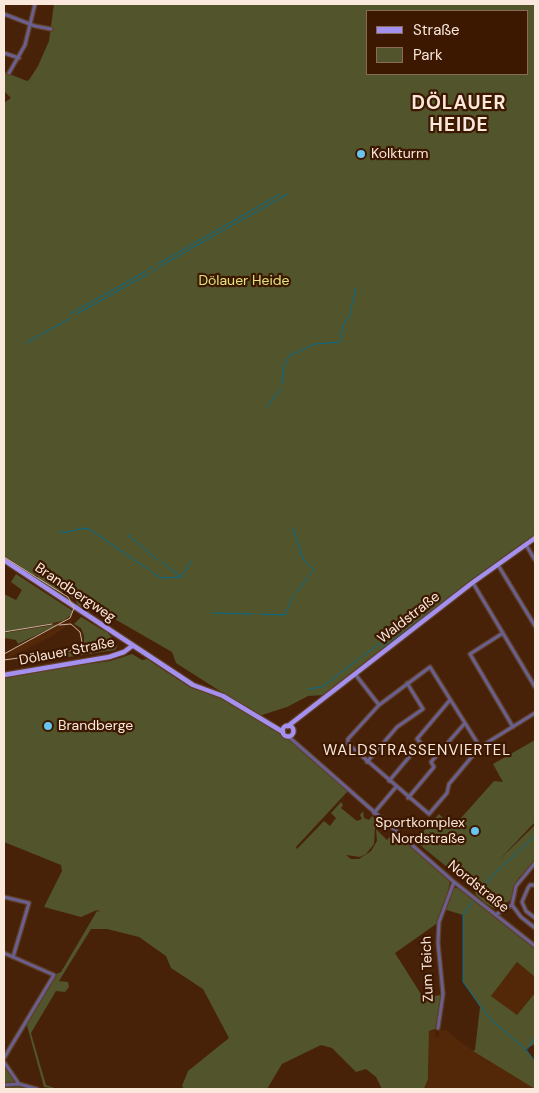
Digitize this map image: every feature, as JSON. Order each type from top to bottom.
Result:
[{"type":"main road","name":"Waldstraße","points":[[287,728],[298,717],[472,582],[535,538]]},
{"type":"main road","name":"Brandbergweg","points":[[4,560],[132,646]]},
{"type":"main road","name":"Dölauer Straße","points":[[4,675],[109,657],[124,652],[132,646]]},
{"type":"main road","name":"Nordstraße","points":[[132,646],[193,685],[222,695],[276,728],[287,728],[290,736]]},
{"type":"main road","points":[[287,728],[290,736]]},
{"type":"street","points":[[9,73],[19,58],[32,24],[35,4]]},
{"type":"street","points":[[4,14],[51,29]]},
{"type":"street","points":[[4,53],[19,58]]},
{"type":"street","points":[[526,545],[535,560]]},
{"type":"street","points":[[498,565],[535,626]]},
{"type":"street","points":[[472,582],[535,687]]},
{"type":"street","points":[[503,633],[470,654],[513,727]]},
{"type":"street","points":[[480,747],[432,668],[427,668],[379,705],[348,739],[350,747],[366,762],[429,814],[448,793],[449,784],[480,747],[535,713]]},
{"type":"street","points":[[355,674],[379,705]]},
{"type":"street","points":[[366,762],[397,727],[423,709],[408,683]]},
{"type":"street","points":[[389,781],[421,743],[417,739],[450,700]]},
{"type":"street","points":[[408,798],[434,768],[432,762],[465,723]]},
{"type":"street","name":"Nordstraße","points":[[290,736],[295,744],[454,882],[535,946]]},
{"type":"street","points":[[374,813],[396,787]]},
{"type":"street","points":[[495,915],[512,905],[518,884],[535,862]]},
{"type":"street","name":"Zum Teich","points":[[438,1028],[443,994],[438,943],[439,922],[454,882]]},
{"type":"street","points":[[535,885],[530,885],[522,902],[526,911],[535,918]]},
{"type":"street","points":[[4,897],[29,903],[13,957]]},
{"type":"street","points":[[512,905],[521,917],[535,926]]},
{"type":"street","points":[[4,953],[54,976],[4,1058]]},
{"type":"street","points":[[4,1062],[19,1084]]},
{"type":"street","points":[[4,1085],[19,1084],[36,1089]]},
{"type":"shaded area","points":[[73,611],[71,619],[64,622],[68,623],[78,614],[70,623],[79,629],[83,636],[81,646],[76,652],[4,661],[4,658],[12,653],[4,654],[58,624],[4,632],[63,621],[69,618]],"holes":[[[68,625],[74,627],[81,636],[81,644],[76,649],[6,659],[52,636]]]},
{"type":"shaded area","points":[[517,962],[535,977],[535,993],[517,1015],[491,996]]},
{"type":"shaded area","points":[[439,1030],[448,1031],[460,1042],[535,1089],[425,1089],[429,1073],[429,1031],[435,1031],[435,1037],[439,1037]]},
{"type":"green space","name":"Dölauer Heide","points":[[54,4],[535,4],[535,537],[472,582],[324,695],[308,696],[287,707],[259,716],[176,663],[172,652],[92,606],[86,608],[93,616],[79,607],[76,601],[63,591],[61,594],[71,602],[37,579],[38,576],[30,574],[4,559],[4,103],[11,98],[4,91],[4,72],[27,81],[29,80],[38,66],[49,41]]},
{"type":"green space","points":[[16,574],[73,611],[71,615],[63,621],[4,632],[4,594],[16,600],[22,590],[11,582]]},
{"type":"green space","points":[[79,611],[124,643],[107,632],[117,647],[115,650],[62,658],[61,654],[76,652],[84,643],[81,628],[74,624],[81,617],[106,632]]},
{"type":"green space","points":[[59,624],[18,644],[16,640],[4,638],[4,633]]},
{"type":"green space","points":[[132,654],[142,660],[147,659],[191,688],[220,696],[280,731],[348,791],[296,847],[297,849],[324,821],[330,826],[336,818],[331,813],[341,802],[343,805],[341,808],[357,821],[362,819],[360,815],[363,811],[364,818],[369,820],[372,816],[379,822],[375,828],[374,844],[366,854],[360,857],[346,855],[351,859],[359,859],[371,851],[377,841],[376,829],[387,840],[395,831],[450,882],[445,905],[453,888],[459,888],[535,949],[535,977],[517,962],[491,996],[517,1015],[535,993],[535,1044],[526,1049],[535,1061],[535,1089],[473,1051],[475,1050],[480,1007],[463,982],[463,915],[443,909],[439,922],[395,953],[424,999],[443,994],[438,1028],[429,1031],[428,1079],[424,1089],[382,1089],[376,1077],[366,1069],[356,1072],[332,1048],[321,1045],[282,1064],[267,1089],[184,1089],[182,1086],[188,1071],[229,1038],[203,989],[171,968],[166,956],[139,937],[107,929],[91,929],[59,981],[68,982],[69,987],[65,992],[56,991],[31,1033],[46,1085],[57,1089],[44,1087],[26,1022],[54,975],[61,972],[97,911],[101,912],[97,910],[81,917],[44,907],[62,871],[61,865],[4,842],[4,675],[110,661]]},
{"type":"green space","name":"Sportkomplex Nordstraße","points":[[535,740],[535,822],[499,860],[535,825],[535,860],[518,879],[511,900],[495,909],[485,903],[476,895],[474,889],[415,841],[439,814],[453,827],[494,781],[503,782],[493,764]]},
{"type":"green space","points":[[4,1062],[18,1084],[36,1089],[4,1089]]},
{"type":"waterway","points":[[158,264],[280,194]]},
{"type":"waterway","points":[[159,267],[288,194]]},
{"type":"waterway","points":[[149,269],[153,266]]},
{"type":"waterway","points":[[153,271],[157,269]]},
{"type":"waterway","points":[[70,314],[146,271]]},
{"type":"waterway","points":[[77,314],[150,273]]},
{"type":"waterway","points":[[282,384],[284,365],[289,356],[315,344],[340,342],[344,322],[349,317],[356,288]]},
{"type":"waterway","points":[[40,335],[71,318]]},
{"type":"waterway","points":[[26,343],[38,336]]},
{"type":"waterway","points":[[267,407],[281,388]]},
{"type":"waterway","points":[[59,531],[62,533],[84,528],[89,529],[149,570]]},
{"type":"waterway","points":[[293,528],[303,559],[314,570],[310,575]]},
{"type":"waterway","points":[[128,535],[158,560]]},
{"type":"waterway","points":[[525,542],[535,535]]},
{"type":"waterway","points":[[498,561],[523,543]]},
{"type":"waterway","points":[[152,572],[161,578],[181,577],[192,561]]},
{"type":"waterway","points":[[162,562],[181,577]]},
{"type":"waterway","points":[[471,580],[495,563]]},
{"type":"waterway","points":[[296,593],[308,577]]},
{"type":"waterway","points":[[381,649],[470,581]]},
{"type":"waterway","points":[[259,614],[285,615],[293,596]]},
{"type":"waterway","points":[[212,613],[254,614]]},
{"type":"waterway","points":[[363,656],[403,626]]},
{"type":"waterway","points":[[308,689],[322,687],[361,657]]},
{"type":"waterway","points":[[479,894],[492,876],[535,836]]},
{"type":"waterway","points":[[473,901],[463,915],[463,982],[490,1019],[525,1049],[535,1061]]},
{"type":"waterway","points":[[527,1050],[535,1037]]},
{"type":"tram line","points":[[4,557],[68,597],[74,608],[70,618],[4,654]]},
{"type":"tram line","points":[[4,632],[52,624]]},
{"type":"tram line","points":[[4,660],[76,650],[82,642],[80,632],[71,624],[59,625]]},
{"type":"place","name":"Kolkturm","points":[[361,154]]},
{"type":"place","name":"Brandberge","points":[[48,726]]},
{"type":"place","name":"Sportkomplex Nordstraße","points":[[475,831]]},
{"type":"district","name":"DÖLAUER HEIDE","points":[[459,115]]},
{"type":"district","name":"WALDSTRASSENVIERTEL","points":[[417,751]]}]
